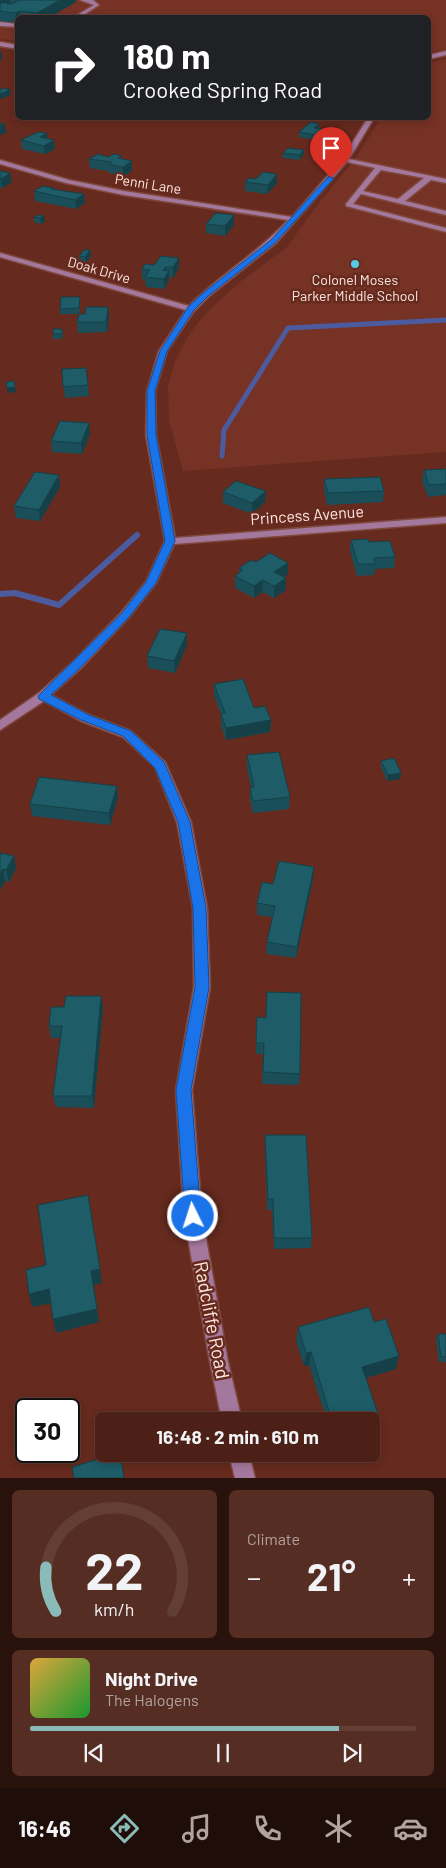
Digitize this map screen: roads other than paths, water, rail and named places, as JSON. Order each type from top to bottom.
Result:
[{"type":"street","points":[[79,15],[97,5],[91,1],[82,0]]},
{"type":"street","points":[[0,24],[15,26]]},
{"type":"street","points":[[0,44],[15,46]]},
{"type":"street","points":[[431,56],[446,53]]},
{"type":"street","points":[[0,726],[43,696],[77,666],[125,615],[151,583],[170,541],[151,435],[151,391],[163,351],[191,309],[206,294],[273,241],[345,160],[370,120]]},
{"type":"street","points":[[345,160],[446,181]]},
{"type":"street","name":"Penni Lane","points":[[0,162],[68,182],[124,193],[293,218]]},
{"type":"street","points":[[380,167],[348,205],[446,230]]},
{"type":"street","points":[[399,202],[430,177]]},
{"type":"street","points":[[359,192],[399,202],[436,207],[446,213]]},
{"type":"street","name":"Doak Drive","points":[[0,255],[191,309]]},
{"type":"street","name":"Princess Avenue","points":[[170,541],[446,520]]},
{"type":"street","name":"Radcliffe Road","points":[[43,696],[85,718],[127,734],[160,765],[184,822],[200,908],[202,987],[184,1090],[193,1216],[219,1362],[230,1412]]},
{"type":"street","points":[[241,1462],[245,1478]]},
{"type":"waterway","points":[[222,456],[224,430],[288,328],[446,320]]},
{"type":"waterway","points":[[0,594],[15,593],[59,605],[137,535]]},
{"type":"place","name":"Colonel Moses Parker Middle School","points":[[355,264]]}]
